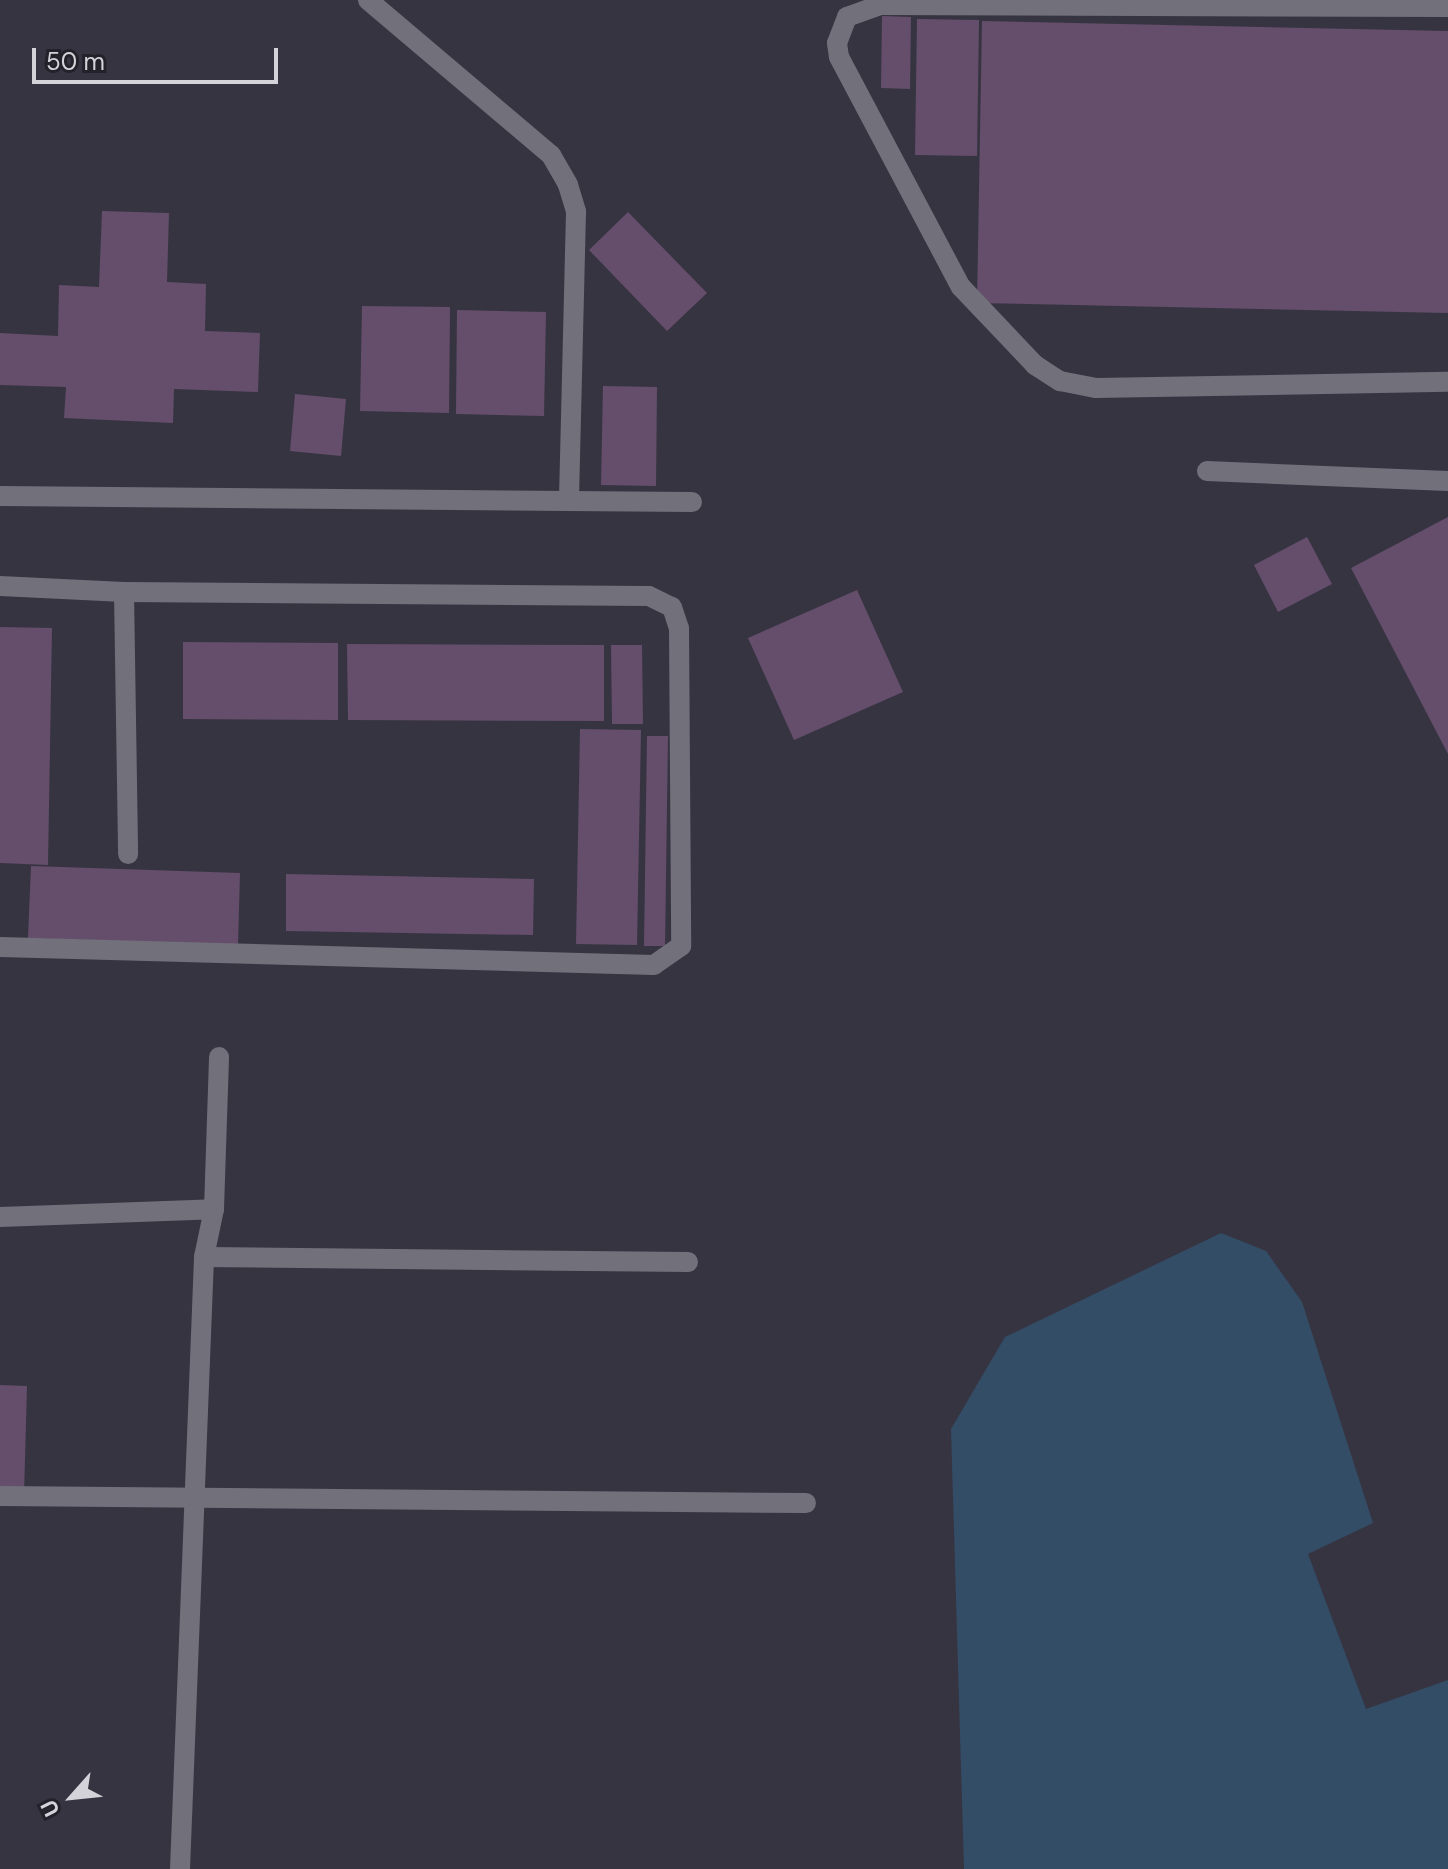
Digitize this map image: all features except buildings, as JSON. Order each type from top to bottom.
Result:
[{"type":"lane","points":[[368,0],[551,155],[568,185],[576,212],[569,501]]},
{"type":"lane","points":[[1448,7],[880,5],[847,17],[837,43],[839,57],[961,287],[1035,365],[1060,381],[1096,388],[1448,382]]},
{"type":"lane","points":[[1207,471],[1448,481]]},
{"type":"lane","points":[[0,496],[692,502]]},
{"type":"lane","points":[[0,586],[124,592],[649,596],[672,607],[679,628],[681,946],[654,965],[0,947]]},
{"type":"lane","points":[[124,592],[128,854]]},
{"type":"lane","points":[[180,1869],[197,1499],[204,1257],[214,1209],[219,1057]]},
{"type":"lane","points":[[0,1217],[214,1209]]},
{"type":"lane","points":[[204,1257],[688,1262]]},
{"type":"lane","points":[[0,1496],[806,1503]]},
{"type":"shaded area","points":[[0,0],[1448,0],[1448,1869],[0,1869]]},
{"type":"water","points":[[1221,1233],[1266,1251],[1302,1302],[1373,1523],[1308,1554],[1366,1709],[1448,1680],[1448,1869],[964,1869],[951,1429],[1005,1337]]}]
